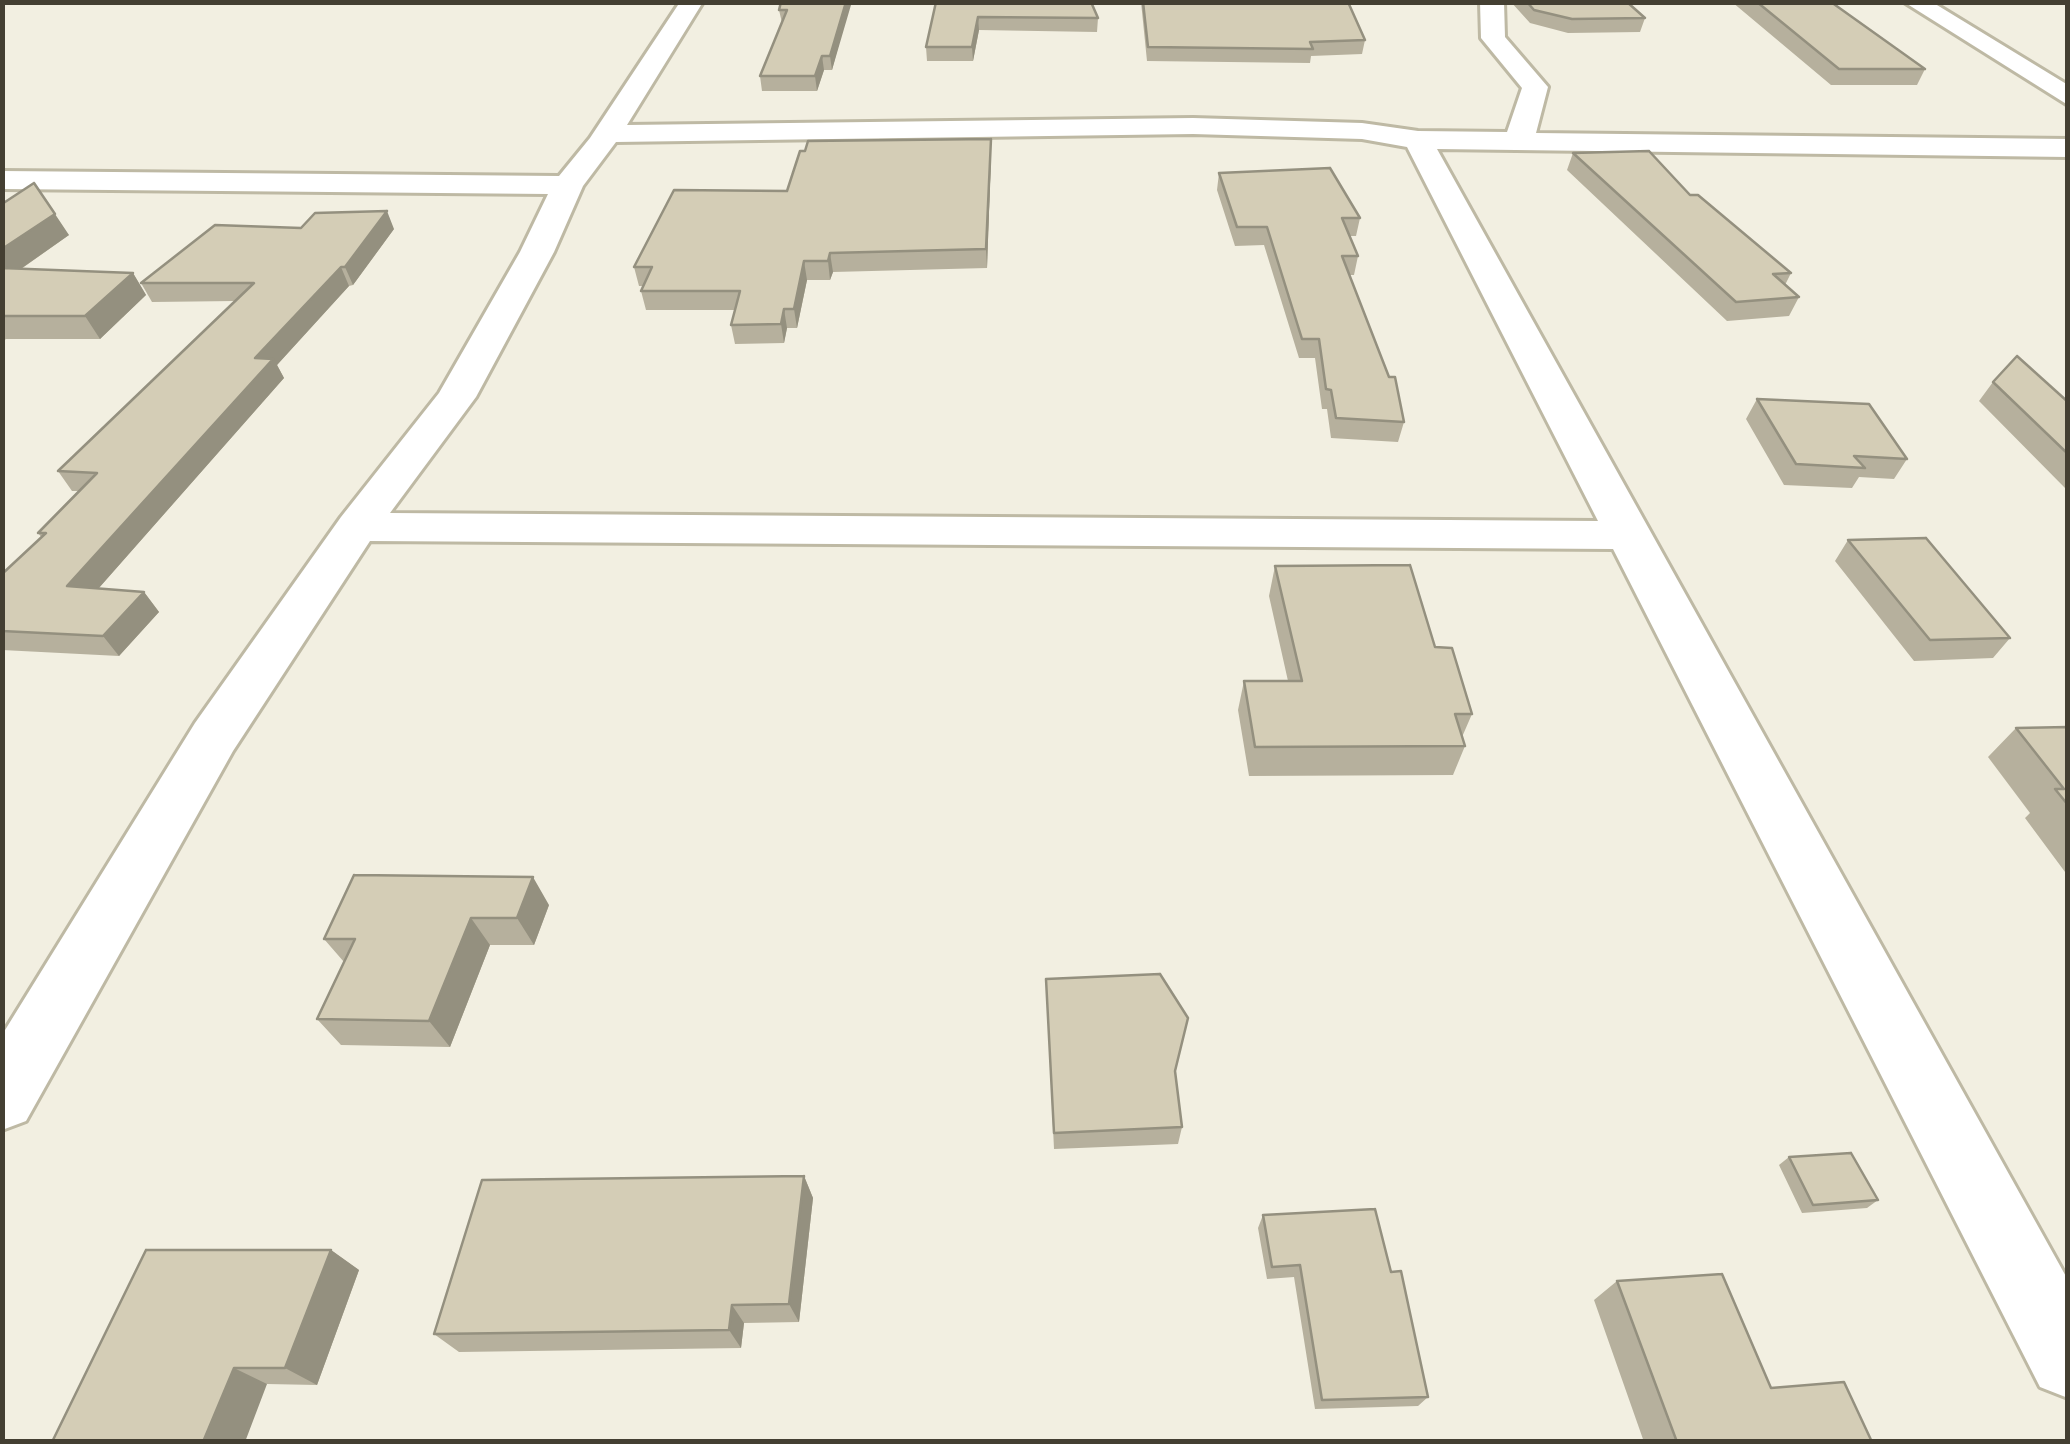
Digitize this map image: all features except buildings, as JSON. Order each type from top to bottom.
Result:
[{"type":"street","points":[[2,1098],[214,738],[358,527],[456,397],[537,252],[568,186],[607,134],[692,2]]},
{"type":"street","points":[[1492,2],[1493,38],[1535,87],[1519,141]]},
{"type":"street","points":[[1916,2],[2068,97]]},
{"type":"street","points":[[607,134],[1192,126],[1362,131],[1418,140],[2068,148]]},
{"type":"street","points":[[1418,140],[2068,1359]]},
{"type":"street","points":[[2,180],[568,186]]},
{"type":"street","points":[[358,527],[1628,535]]}]
